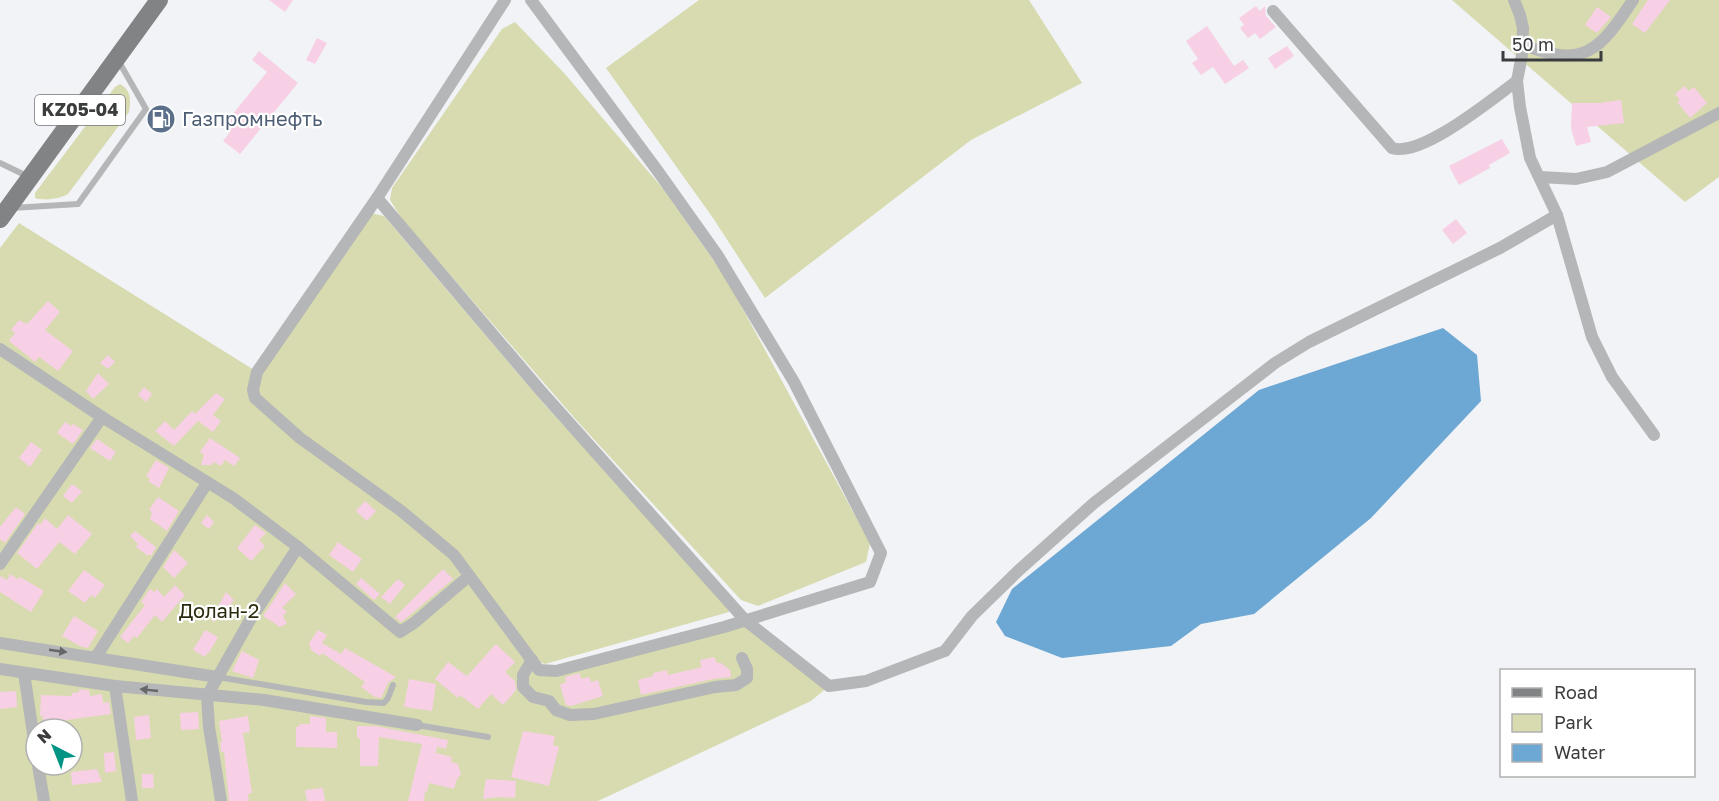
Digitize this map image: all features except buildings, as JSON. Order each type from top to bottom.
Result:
[{"type":"main road","name":"KZ05-04","points":[[4,214],[159,0]]},
{"type":"street","points":[[505,0],[377,198],[257,372],[253,390],[255,398],[300,438],[400,510],[454,555],[539,670],[556,671],[745,621],[870,582],[881,553],[794,382],[718,256],[531,0]]},
{"type":"street","points":[[1514,0],[1523,28],[1517,81],[1530,158],[1557,215],[1592,337],[1612,377],[1654,435]]},
{"type":"street","points":[[1522,44],[1556,54],[1585,52],[1597,46],[1611,34],[1633,0]]},
{"type":"street","points":[[1273,11],[1392,148],[1400,150],[1421,145],[1446,131],[1517,81]]},
{"type":"street","points":[[1540,177],[1576,179],[1607,172],[1719,113]]},
{"type":"street","points":[[377,198],[540,390],[745,621],[829,686],[866,681],[945,651],[972,616],[1017,571],[1094,503],[1275,363],[1309,342],[1500,248],[1557,215]]},
{"type":"street","points":[[0,349],[102,417],[233,498],[298,547],[400,632],[470,576]]},
{"type":"street","points":[[0,564],[102,417]]},
{"type":"street","points":[[96,657],[207,483]]},
{"type":"street","points":[[221,801],[207,696],[250,620],[298,547]]},
{"type":"street","points":[[0,643],[218,677]]},
{"type":"street","points":[[532,660],[523,675],[523,687],[533,697],[549,701],[556,710],[570,715],[594,714],[715,687],[736,685],[747,678],[747,669],[742,658]]},
{"type":"street","points":[[0,669],[115,686],[264,700],[417,725]]},
{"type":"street","points":[[24,673],[31,717]]},
{"type":"street","points":[[115,686],[132,801]]},
{"type":"street","points":[[40,777],[44,801]]},
{"type":"lane","points":[[4,214],[78,204],[146,109],[117,58]]},
{"type":"lane","points":[[0,163],[30,177]]},
{"type":"lane","points":[[218,677],[384,703],[393,685]]},
{"type":"lane","points":[[417,725],[488,737]]},
{"type":"green space","points":[[699,0],[1029,0],[1082,83],[971,140],[765,298],[713,218],[606,68]]},
{"type":"green space","points":[[1452,0],[1719,0],[1719,177],[1685,202]]},
{"type":"green space","points":[[515,22],[564,73],[664,190],[726,278],[870,543],[866,562],[758,606],[741,600],[578,422],[404,222],[390,200],[392,188],[502,29]]},
{"type":"green space","points":[[120,84],[129,96],[129,112],[68,194],[52,199],[35,198],[35,193],[115,87]]},
{"type":"green space","points":[[371,213],[384,216],[544,404],[727,604],[729,612],[545,664],[536,661],[455,553],[259,399],[257,388],[261,374]]},
{"type":"green space","name":"Долан-2","points":[[19,223],[257,372],[255,398],[454,555],[539,670],[745,620],[829,686],[811,701],[598,801],[0,801],[0,248]]},
{"type":"water","points":[[1443,328],[1477,355],[1481,401],[1371,518],[1254,614],[1201,624],[1171,646],[1062,658],[1005,636],[996,622],[1012,589],[1259,390]]},
{"type":"place","name":"Газпромнефть","points":[[161,119]]}]
